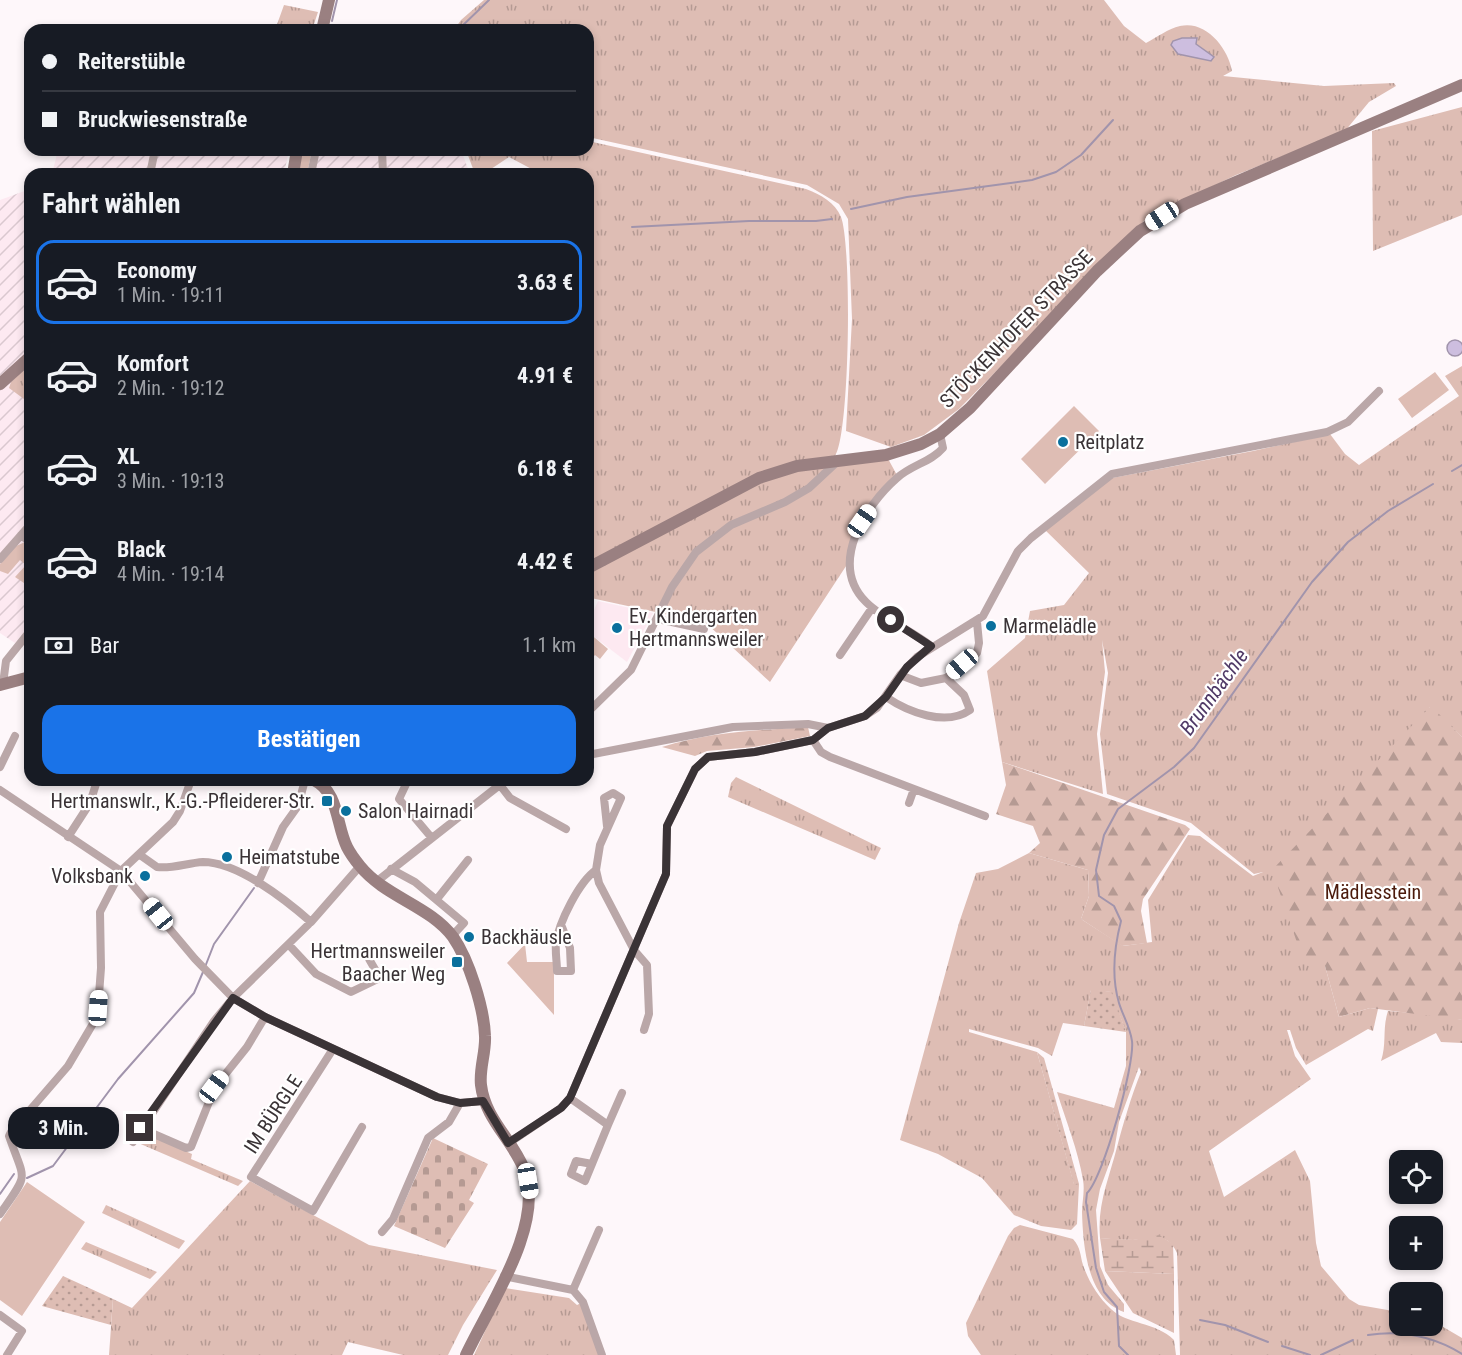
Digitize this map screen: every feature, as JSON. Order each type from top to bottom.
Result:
[{"type":"main road","points":[[323,24],[329,0]]},
{"type":"main road","name":"STÖCKENHOFER STRASSE","points":[[594,564],[759,478],[797,466],[886,455],[921,444],[940,434],[970,408],[1096,271],[1140,231],[1185,204],[1462,85]]},
{"type":"main road","points":[[0,384],[24,362]]},
{"type":"main road","points":[[2,685],[24,679]]},
{"type":"main road","points":[[322,786],[332,799],[347,848],[360,866],[376,882],[442,925],[452,936],[469,969],[483,1022],[485,1037],[481,1083],[483,1101],[525,1171],[530,1195],[529,1216],[504,1276],[466,1355]]},
{"type":"street","points":[[508,1143],[561,1108],[570,1098],[666,874],[667,826],[700,762],[708,757],[755,752],[813,740],[828,728],[865,716],[886,697],[900,675],[931,646],[977,622],[987,610],[1018,551],[1031,538],[1112,474],[1327,432],[1348,422],[1379,391]]},
{"type":"street","points":[[931,646],[872,608],[853,582],[850,560],[856,533],[882,492],[907,469],[938,454],[943,448],[940,434]]},
{"type":"street","points":[[594,706],[631,670],[683,567],[707,541],[731,525],[801,493],[840,460]]},
{"type":"street","points":[[0,559],[24,532]]},
{"type":"street","points":[[840,655],[872,608]]},
{"type":"street","points":[[658,619],[704,629]]},
{"type":"street","points":[[900,675],[921,683],[946,678],[977,653],[980,643],[977,622]]},
{"type":"street","points":[[2,685],[6,661],[24,638]]},
{"type":"street","points":[[886,697],[907,711],[961,716],[970,710],[967,700],[946,678]]},
{"type":"street","points":[[594,754],[733,727],[808,724],[828,728]]},
{"type":"street","points":[[0,766],[15,736]]},
{"type":"street","points":[[813,740],[821,752],[830,757],[985,816]]},
{"type":"street","points":[[68,837],[90,803],[95,786]]},
{"type":"street","points":[[0,1214],[22,1182],[23,1171],[9,1136],[10,1132],[68,1066],[94,1022],[98,1008],[101,968],[100,912],[121,871],[140,855],[176,816],[188,786]]},
{"type":"street","points":[[258,883],[283,827],[298,806],[303,786]]},
{"type":"street","points":[[405,786],[399,800],[431,837]]},
{"type":"street","points":[[376,882],[498,786]]},
{"type":"street","points":[[505,786],[510,798],[566,829]]},
{"type":"street","points":[[909,803],[914,789]]},
{"type":"street","points":[[0,790],[121,871],[195,959],[233,998],[265,1017],[437,1097],[460,1103],[483,1101]]},
{"type":"street","points":[[607,826],[597,855],[596,870],[599,883],[634,950],[647,965],[649,1014],[644,1030]]},
{"type":"street","points":[[140,855],[157,867],[204,862],[215,864],[258,883],[285,899],[311,922]]},
{"type":"street","points":[[437,899],[468,860]]},
{"type":"street","points":[[133,1142],[140,1128],[233,998],[289,945],[360,866]]},
{"type":"street","points":[[392,869],[437,899],[464,923],[452,936]]},
{"type":"street","points":[[562,927],[570,948],[571,971],[556,971],[556,942],[562,927],[578,889],[596,870]]},
{"type":"street","points":[[289,945],[316,974],[351,992],[380,978],[369,958]]},
{"type":"street","points":[[140,1128],[186,1148],[191,1147],[214,1087],[247,1047],[265,1017]]},
{"type":"street","name":"IM BÜRGLE","points":[[333,1049],[251,1177],[313,1211],[362,1127]]},
{"type":"street","points":[[592,1164],[622,1093]]},
{"type":"street","points":[[570,1098],[608,1125]]},
{"type":"street","points":[[382,1232],[393,1219],[428,1138],[449,1122],[460,1103]]},
{"type":"street","points":[[573,1290],[599,1230]]},
{"type":"street","points":[[504,1276],[573,1290],[583,1302],[602,1355]]},
{"type":"street","points":[[0,1315],[22,1331],[7,1355]]},
{"type":"shaded area","points":[[1182,38],[1197,38],[1196,44],[1214,57],[1211,61],[1178,54],[1171,45],[1173,41]]},
{"type":"shaded area","points":[[56,156],[288,156],[285,168],[54,168]]},
{"type":"shaded area","points":[[312,156],[463,156],[468,168],[308,168]]},
{"type":"shaded area","points":[[24,191],[24,632],[15,643],[0,633],[0,200]]},
{"type":"shaded area","points":[[1455,340],[1461,342],[1463,348],[1461,354],[1455,356],[1449,354],[1447,348],[1449,342]]},
{"type":"shaded area","name":"Ev. Kindergarten Hertmannsweiler","points":[[598,601],[653,613],[627,662],[594,637],[594,610]]},
{"type":"green space","points":[[484,0],[1104,0],[1124,26],[1146,43],[1180,26],[1199,27],[1207,32],[1221,45],[1230,62],[1232,71],[1223,76],[1324,86],[1394,83],[1396,86],[1369,102],[1345,131],[1236,175],[1147,218],[959,409],[924,435],[891,447],[846,431],[852,319],[848,219],[839,204],[807,185],[594,138],[594,24],[458,24]]},
{"type":"green space","points":[[284,5],[318,12],[314,24],[277,24]]},
{"type":"green space","points":[[1462,107],[1462,215],[1373,251],[1372,131]]},
{"type":"green space","points":[[594,142],[806,189],[827,200],[841,217],[847,263],[848,339],[844,414],[840,441],[835,456],[759,478],[886,455],[898,477],[862,521],[850,560],[770,682],[706,623],[594,599],[594,168],[530,168],[509,157],[492,168],[473,168],[468,156],[594,156]]},
{"type":"green space","points":[[301,156],[311,156],[308,168],[298,168]]},
{"type":"green space","points":[[1462,366],[1462,737],[1430,707],[1325,966],[1339,1017],[1370,1008],[1378,1009],[1373,1031],[1368,1029],[1306,1065],[1296,1048],[1290,1030],[1287,1030],[1295,1056],[1311,1079],[1209,1151],[1224,1197],[1295,1150],[1310,1181],[1316,1243],[1321,1266],[1349,1299],[1359,1305],[1389,1310],[1389,1336],[1443,1336],[1443,1327],[1462,1338],[1462,1355],[1180,1355],[1177,1253],[1173,1246],[1159,1238],[1133,1240],[1100,1238],[1100,1214],[1104,1192],[1141,1072],[1139,1067],[1119,1122],[1114,1151],[1100,1189],[1096,1210],[1100,1266],[1108,1285],[1124,1304],[1124,1312],[1102,1296],[1095,1284],[1086,1255],[1082,1212],[1083,1180],[1057,1092],[1114,1108],[1126,1066],[1126,1032],[1111,992],[1091,990],[1084,1026],[1063,1023],[1052,1056],[1038,1048],[969,1029],[969,1032],[1037,1052],[1074,1184],[1079,1184],[1077,1224],[1071,1230],[1041,1226],[1014,1215],[982,1178],[938,1154],[900,1140],[959,923],[976,873],[998,869],[1029,853],[1088,870],[1089,896],[1081,919],[1123,946],[1152,942],[1148,900],[1188,835],[1200,836],[1253,876],[1263,872],[1254,874],[1191,823],[1107,794],[1100,734],[1108,673],[1102,640],[1105,672],[1097,734],[1103,794],[1002,762],[987,671],[1025,638],[1030,611],[1064,605],[1089,573],[1043,528],[1112,478],[1330,434],[1345,454],[1359,465],[1459,396],[1445,376]]},
{"type":"green space","points":[[24,370],[24,399],[9,388],[11,382]]},
{"type":"green space","points":[[1435,372],[1449,390],[1412,418],[1398,399]]},
{"type":"green space","name":"Reitplatz","points":[[1074,406],[1099,431],[1045,484],[1021,459]]},
{"type":"green space","points":[[24,542],[24,563],[20,560],[8,574],[0,571],[0,564],[16,546]]},
{"type":"green space","points":[[24,567],[24,583],[15,577]]},
{"type":"green space","points":[[594,637],[608,649],[600,659],[595,655]]},
{"type":"green space","name":"Mädlesstein","points":[[1431,706],[1462,737],[1462,1020],[1370,1008],[1339,1017],[1325,966],[1302,957],[1272,870]]},
{"type":"green space","points":[[808,727],[810,736],[754,747],[707,751],[695,756],[662,747],[716,735]]},
{"type":"green space","points":[[1002,762],[1185,825],[1190,829],[1143,899],[1141,911],[1147,943],[1122,946],[1081,919],[1089,896],[1088,870],[1029,853],[1040,843],[1033,826],[996,814],[1006,785]]},
{"type":"green space","points":[[736,777],[881,848],[875,860],[728,797],[731,783]]},
{"type":"green space","points":[[525,944],[527,962],[554,962],[554,1015],[507,963]]},
{"type":"green space","points":[[1091,989],[1112,992],[1126,1032],[1084,1026]]},
{"type":"green space","points":[[1388,1011],[1440,1015],[1462,1020],[1462,1043],[1441,1042],[1436,1033],[1381,1061]]},
{"type":"green space","points":[[1037,1052],[1044,1058],[1079,1184],[1074,1185]]},
{"type":"green space","points":[[142,1132],[192,1154],[191,1159],[243,1181],[238,1186],[136,1142]]},
{"type":"green space","points":[[433,1138],[488,1164],[469,1200],[474,1203],[445,1248],[394,1226]]},
{"type":"green space","points":[[250,1181],[369,1245],[497,1270],[463,1325],[448,1355],[403,1355],[348,1342],[342,1355],[109,1355],[113,1299],[132,1308]]},
{"type":"green space","points":[[27,1182],[85,1222],[22,1316],[0,1300],[0,1222]]},
{"type":"green space","points":[[106,1205],[185,1241],[179,1249],[102,1213]]},
{"type":"green space","points":[[1020,1225],[1073,1239],[1091,1283],[1106,1304],[1125,1318],[1167,1334],[1174,1340],[1176,1355],[981,1355],[968,1336],[966,1323],[1008,1236],[1014,1228]]},
{"type":"green space","points":[[1159,1235],[1173,1244],[1174,1274],[1105,1271],[1100,1238],[1133,1240]]},
{"type":"green space","points":[[86,1242],[157,1272],[150,1279],[81,1249]]},
{"type":"green space","points":[[1105,1271],[1174,1274],[1174,1333],[1133,1313]]},
{"type":"green space","points":[[63,1276],[113,1299],[111,1325],[42,1306]]},
{"type":"green space","points":[[505,1288],[569,1298],[577,1305],[583,1302],[602,1355],[474,1355]]},
{"type":"waterway","points":[[332,21],[337,0]]},
{"type":"waterway","points":[[464,24],[489,0]]},
{"type":"waterway","points":[[851,209],[907,197],[1032,180],[1056,172],[1081,155],[1113,120]]},
{"type":"waterway","points":[[632,227],[832,219]]},
{"type":"waterway","name":"Brunnbächle","points":[[1452,471],[1462,465]]},
{"type":"waterway","name":"Brunnbächle","points":[[1128,1355],[1119,1346],[1117,1307],[1104,1292],[1096,1268],[1086,1202],[1087,1193],[1101,1166],[1117,1120],[1132,1054],[1131,1036],[1119,1003],[1114,972],[1121,921],[1114,906],[1099,896],[1096,870],[1104,835],[1118,809],[1174,767],[1194,748],[1312,582],[1348,542],[1388,511],[1433,484]]},
{"type":"waterway","points":[[205,967],[214,944],[254,888]]},
{"type":"waterway","points":[[27,1178],[53,1166],[118,1079],[194,993],[203,972]]},
{"type":"waterway","points":[[0,1194],[14,1174]]},
{"type":"waterway","points":[[1200,1320],[1225,1325],[1268,1342]]},
{"type":"waterway","points":[[1368,1335],[1393,1333],[1417,1336],[1440,1343],[1462,1354]]},
{"type":"waterway","points":[[1321,1355],[1353,1340]]},
{"type":"waterway","points":[[1282,1346],[1310,1355]]},
{"type":"place","name":"Reitplatz","points":[[1063,442]]},
{"type":"place","name":"Marmelädle","points":[[991,626]]},
{"type":"place","name":"Ev. Kindergarten Hertmannsweiler","points":[[617,628]]},
{"type":"place","name":"Hertmanswlr., K.-G.-Pfleiderer-Str.","points":[[327,801]]},
{"type":"place","name":"Salon Hairnadi","points":[[346,811]]},
{"type":"place","name":"Heimatstube","points":[[227,857]]},
{"type":"place","name":"Volksbank","points":[[145,876]]},
{"type":"place","name":"Backhäusle","points":[[469,937]]},
{"type":"place","name":"Hertmannsweiler Baacher Weg","points":[[457,962]]},
{"type":"route","points":[[140,1128],[214,1021],[233,998],[265,1017],[437,1097],[460,1103],[483,1101],[508,1143],[561,1108],[570,1098],[666,874],[667,826],[695,769],[708,757],[755,752],[813,740],[828,728],[872,712],[886,697],[907,667],[931,646],[891,620]]}]
